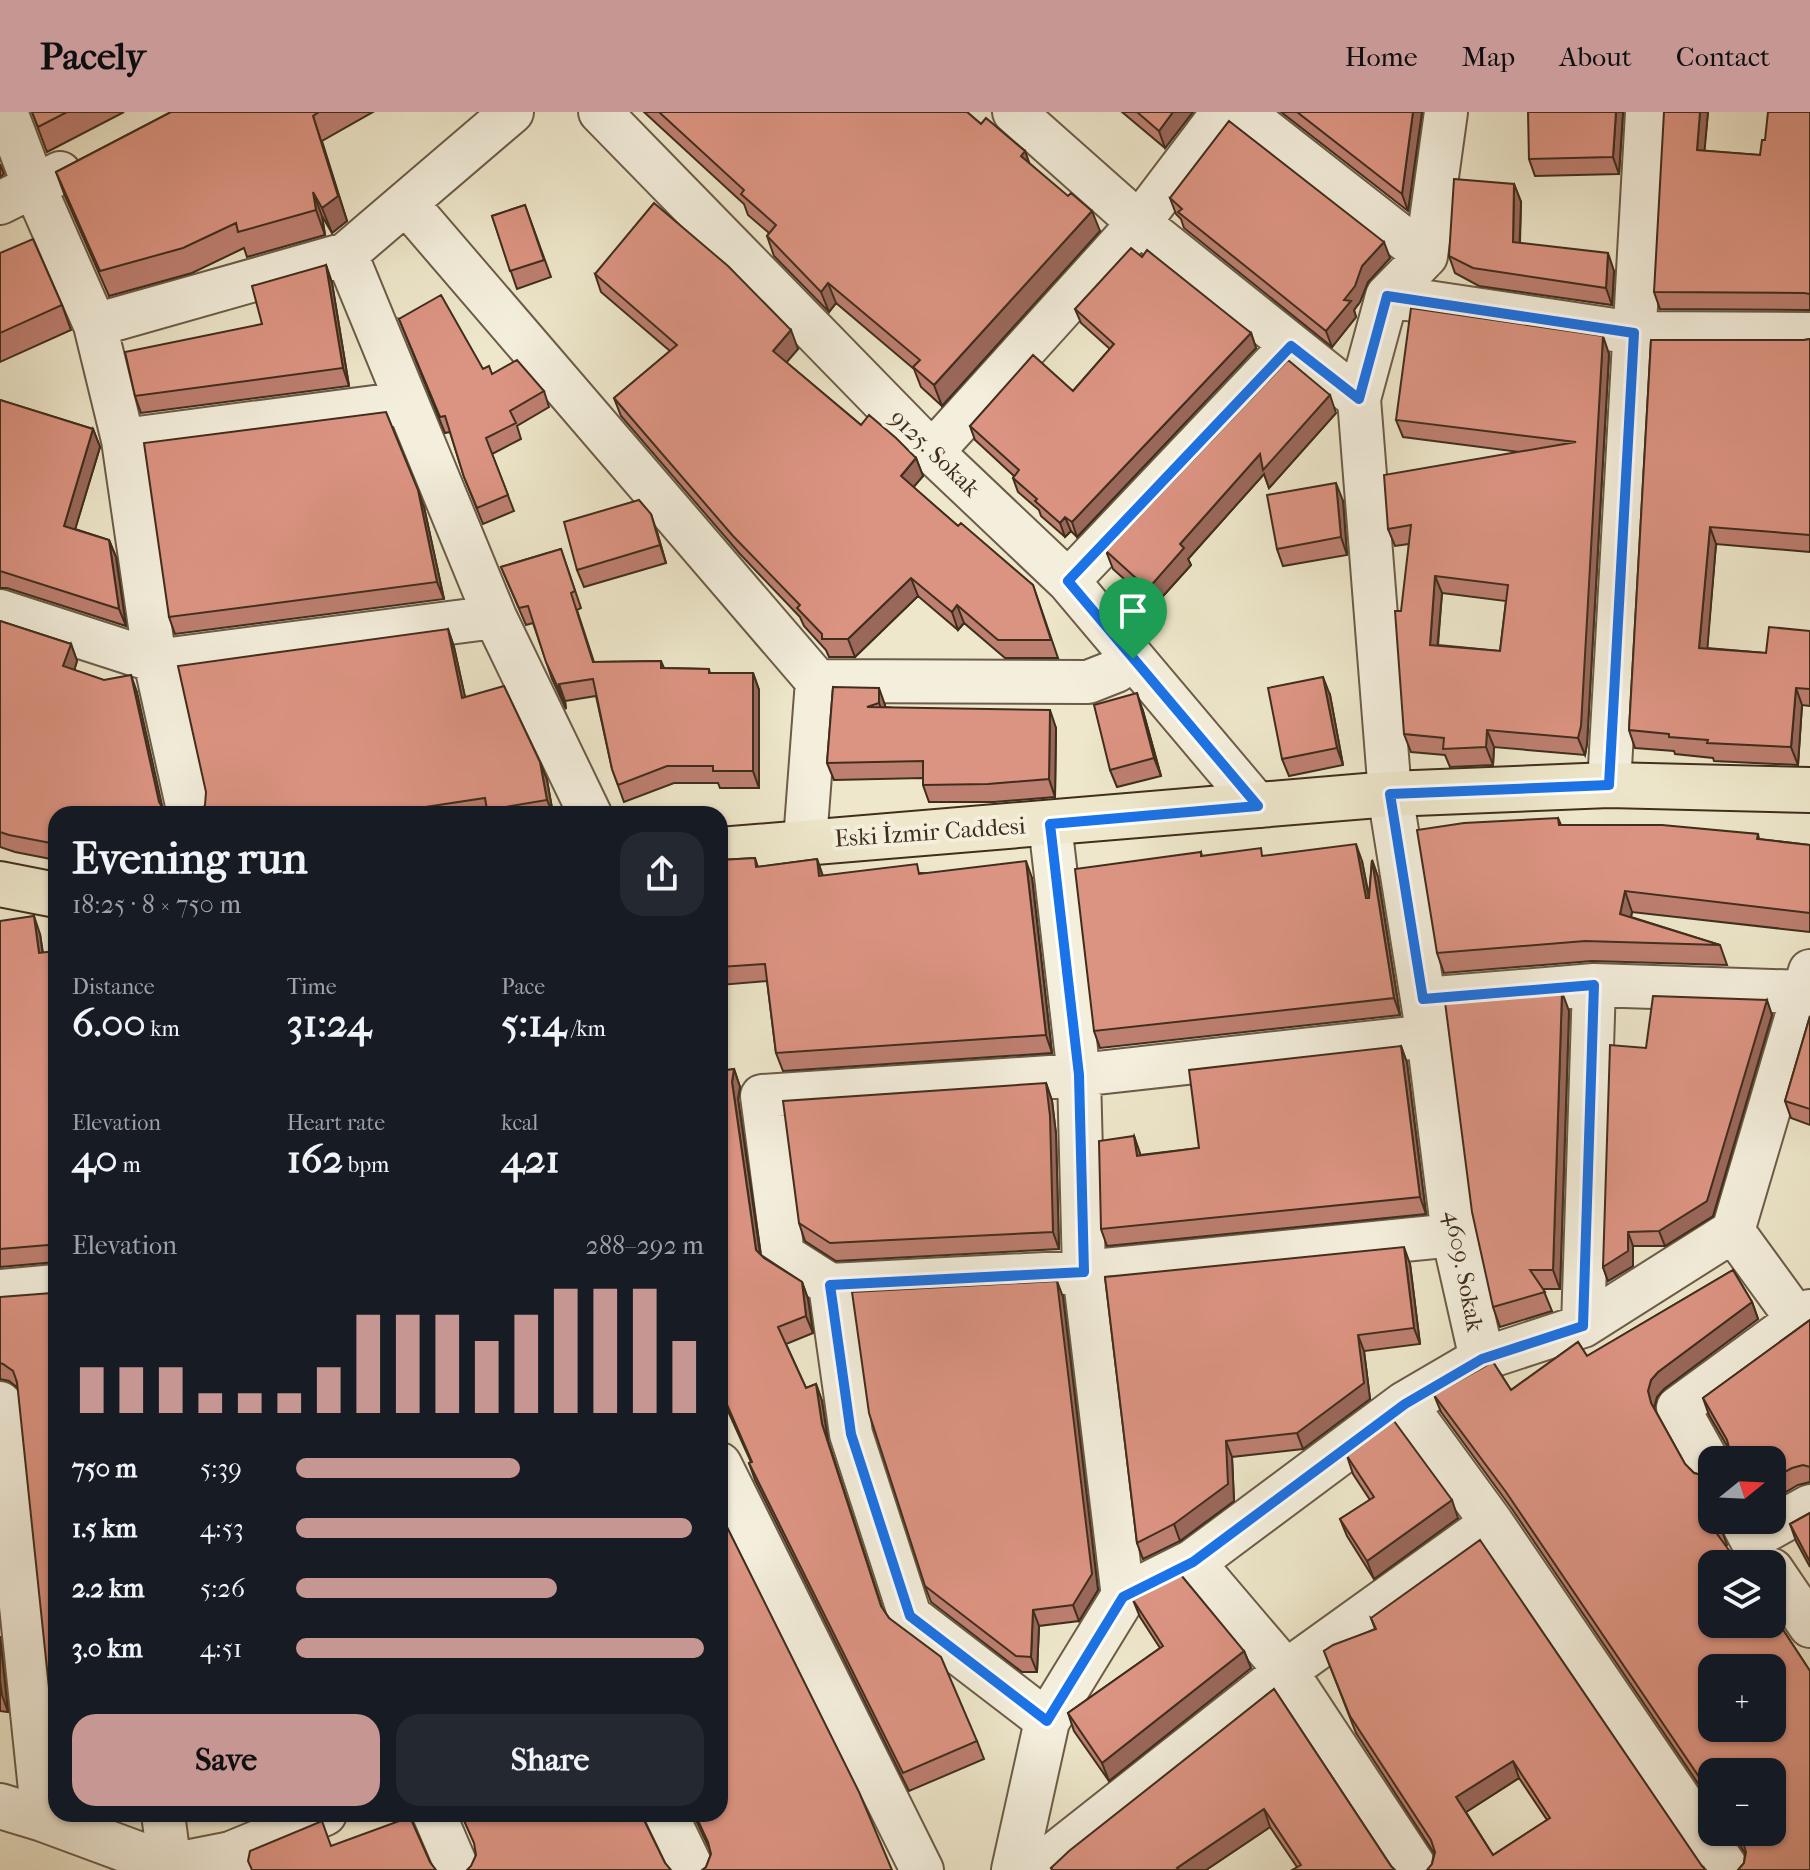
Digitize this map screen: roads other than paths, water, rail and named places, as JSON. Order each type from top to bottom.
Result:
[{"type":"main road","name":"Eski İzmir Caddesi","points":[[728,849],[1390,794],[1609,785],[1810,790]]},
{"type":"main road","points":[[0,884],[48,893]]},
{"type":"street","points":[[6,112],[17,194],[95,325],[123,440],[155,661],[187,806]]},
{"type":"street","points":[[95,325],[346,254],[512,112]]},
{"type":"street","name":"9125. Sokak","points":[[600,112],[932,452],[1068,581],[1258,806]]},
{"type":"street","points":[[1014,112],[1139,223],[1359,399]]},
{"type":"street","points":[[932,452],[1139,223],[1223,112]]},
{"type":"street","points":[[1242,112],[1426,256]]},
{"type":"street","points":[[1390,794],[1359,399],[1387,296],[1426,256],[1446,112]]},
{"type":"street","points":[[1609,785],[1647,112]]},
{"type":"street","points":[[17,194],[91,156]]},
{"type":"street","points":[[406,203],[817,681],[805,841]]},
{"type":"street","points":[[346,254],[495,617],[586,806]]},
{"type":"street","points":[[1387,296],[1634,333],[1810,334]]},
{"type":"street","points":[[1068,581],[1291,346]]},
{"type":"street","points":[[123,440],[405,403]]},
{"type":"street","points":[[0,611],[155,661],[495,617]]},
{"type":"street","points":[[817,681],[1088,682],[1116,671],[1133,659]]},
{"type":"street","name":"4609. Sokak","points":[[1123,1597],[1193,1562],[1405,1404],[1482,1359],[1454,1235],[1426,1017],[1390,794]]},
{"type":"street","points":[[1014,1870],[1047,1721],[1123,1597],[1084,1272],[1079,1075],[1050,824]]},
{"type":"street","points":[[1454,1235],[1084,1272],[830,1285],[783,1255],[762,1096],[1079,1075],[1426,1017],[1594,985],[1807,982],[1733,1231],[1583,1326],[1482,1359]]},
{"type":"street","points":[[1583,1326],[1594,985]]},
{"type":"street","points":[[1699,1446],[1678,1408],[1803,1315],[1733,1231]]},
{"type":"street","points":[[830,1285],[851,1434],[910,1616],[1047,1721]]},
{"type":"street","points":[[0,1291],[48,1287]]},
{"type":"street","points":[[0,1403],[43,1819]]},
{"type":"street","points":[[1405,1404],[1492,1523],[1728,1870]]},
{"type":"street","points":[[728,1480],[922,1870]]},
{"type":"street","points":[[1810,1506],[1758,1548],[1810,1626]]},
{"type":"street","points":[[1034,1870],[1286,1671],[1492,1523]]},
{"type":"street","points":[[1193,1562],[1286,1671],[1417,1870]]},
{"type":"street","points":[[0,1806],[48,1821]]},
{"type":"street","points":[[51,1822],[166,1868],[229,1862],[309,1822]]},
{"type":"street","points":[[163,1822],[166,1868]]},
{"type":"street","points":[[437,1822],[458,1870]]},
{"type":"street","points":[[670,1822],[693,1870]]}]
